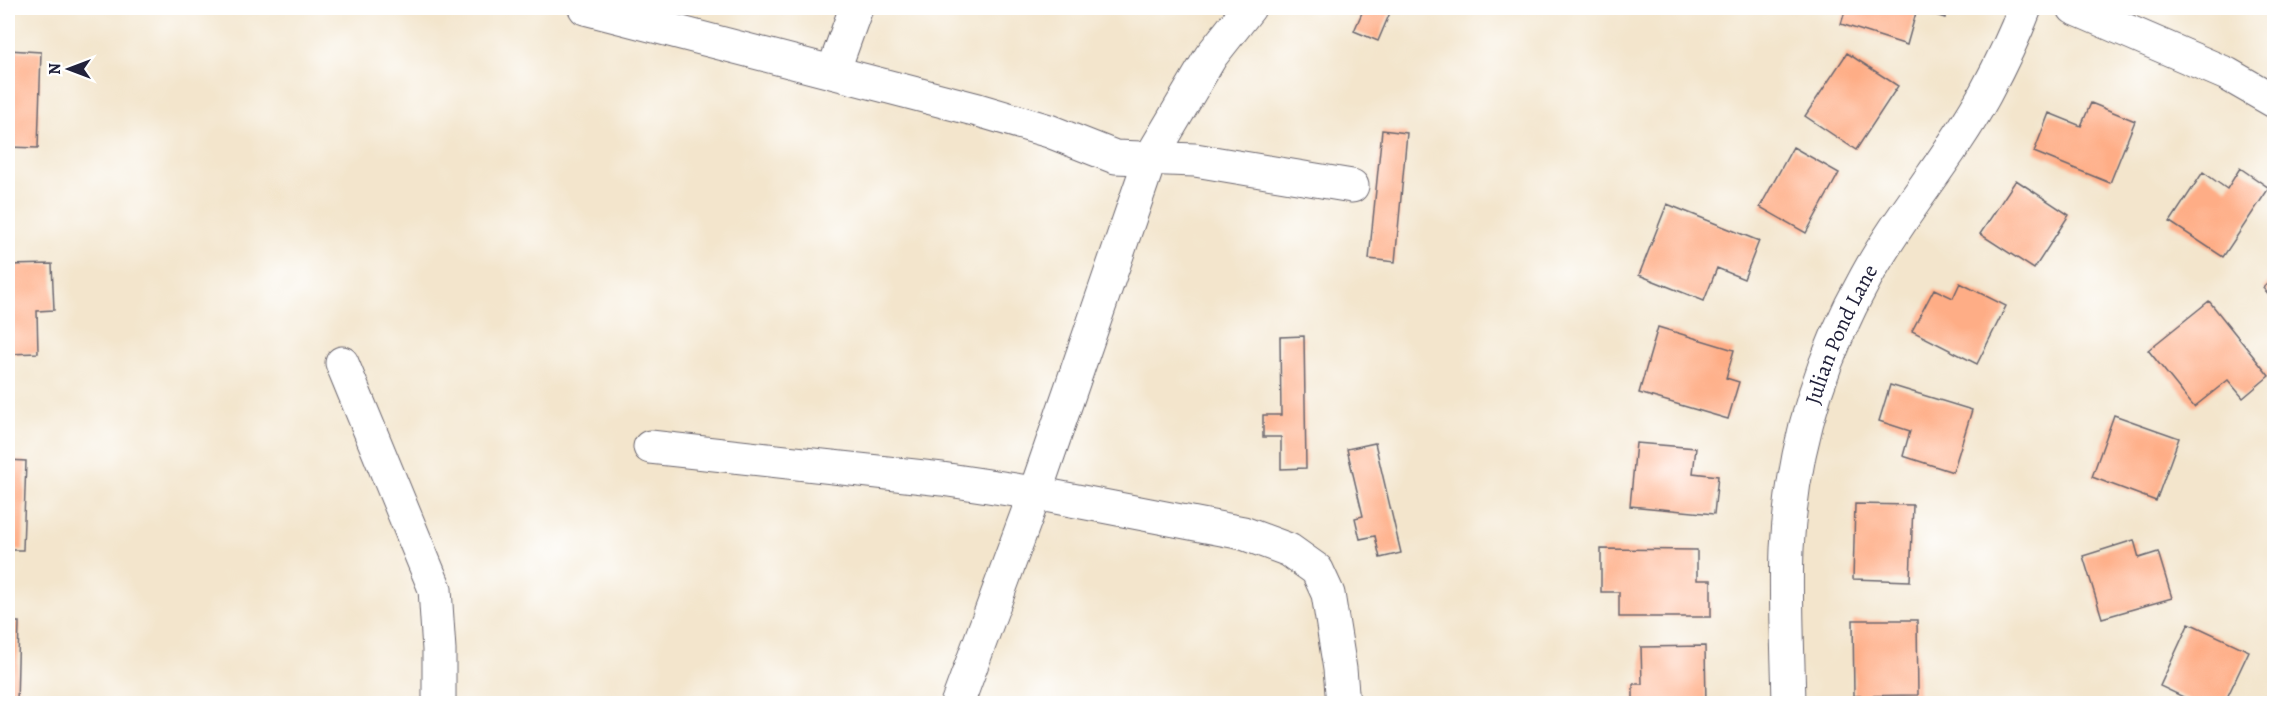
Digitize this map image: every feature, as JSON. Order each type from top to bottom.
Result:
[{"type":"street","points":[[585,8],[1049,131],[1115,157],[1195,160],[1352,186]]},
{"type":"street","points":[[833,72],[856,8]]},
{"type":"street","points":[[957,704],[1035,493],[1150,159],[1210,56],[1249,8]]},
{"type":"street","name":"Julian Pond Lane","points":[[1789,704],[1787,550],[1794,478],[1810,408],[1834,340],[1867,276],[1985,95],[2016,32],[2025,8]]},
{"type":"street","points":[[2074,8],[2227,74],[2274,101]]},
{"type":"street","points":[[342,363],[435,590],[440,650],[440,704]]},
{"type":"street","points":[[650,447],[942,479],[1035,493],[1243,533],[1289,550],[1317,570],[1328,594],[1343,704]]},
{"type":"building","points":[[1364,8],[1392,8],[1378,41],[1354,31]]},
{"type":"building","points":[[1846,8],[1948,8],[1945,18],[1917,9],[1907,45],[1841,24]]},
{"type":"building","points":[[8,50],[41,52],[38,148],[8,147]]},
{"type":"building","points":[[1847,53],[1898,86],[1856,150],[1805,116]]},
{"type":"building","points":[[2091,103],[2135,121],[2110,183],[2034,152],[2049,113],[2081,126]]},
{"type":"building","points":[[1382,130],[1407,133],[1395,262],[1369,259]]},
{"type":"building","points":[[1793,147],[1839,173],[1806,233],[1760,207]]},
{"type":"building","points":[[2240,168],[2269,188],[2223,257],[2170,222],[2203,172],[2227,189]]},
{"type":"building","points":[[2016,180],[2069,215],[2034,269],[1980,234]]},
{"type":"building","points":[[1667,204],[1759,241],[1744,279],[1717,268],[1704,301],[1639,275]]},
{"type":"building","points":[[52,264],[54,310],[37,311],[38,353],[8,354],[8,265]]},
{"type":"building","points":[[2274,277],[2274,300],[2263,288]]},
{"type":"building","points":[[1960,283],[2006,306],[1977,364],[1912,331],[1934,289],[1953,298]]},
{"type":"building","points":[[2209,301],[2269,376],[2243,398],[2228,380],[2194,407],[2148,350]]},
{"type":"building","points":[[1658,327],[1734,350],[1726,378],[1739,382],[1728,419],[1639,393]]},
{"type":"building","points":[[1304,336],[1306,468],[1281,469],[1281,437],[1263,437],[1263,415],[1281,415],[1280,337]]},
{"type":"building","points":[[1890,385],[1972,410],[1953,472],[1903,456],[1910,431],[1879,421]]},
{"type":"building","points":[[2114,415],[2179,438],[2156,501],[2092,477]]},
{"type":"building","points":[[1375,443],[1401,553],[1380,558],[1375,536],[1360,539],[1355,518],[1363,516],[1347,449]]},
{"type":"building","points":[[1636,443],[1696,448],[1693,473],[1718,476],[1714,514],[1630,506]]},
{"type":"building","points":[[8,460],[26,461],[23,550],[8,550]]},
{"type":"building","points":[[1855,504],[1913,505],[1910,581],[1853,579]]},
{"type":"building","points":[[2134,540],[2139,558],[2158,552],[2172,598],[2102,618],[2083,556]]},
{"type":"building","points":[[1601,549],[1697,550],[1697,580],[1711,580],[1711,617],[1619,617],[1619,592],[1601,592]]},
{"type":"building","points":[[1853,620],[1917,620],[1918,695],[1854,696]]},
{"type":"building","points":[[8,622],[19,622],[17,704],[8,704]]},
{"type":"building","points":[[2189,623],[2249,651],[2224,704],[2198,704],[2160,686]]},
{"type":"building","points":[[1705,646],[1706,704],[1633,704],[1633,684],[1642,684],[1641,647]]}]
